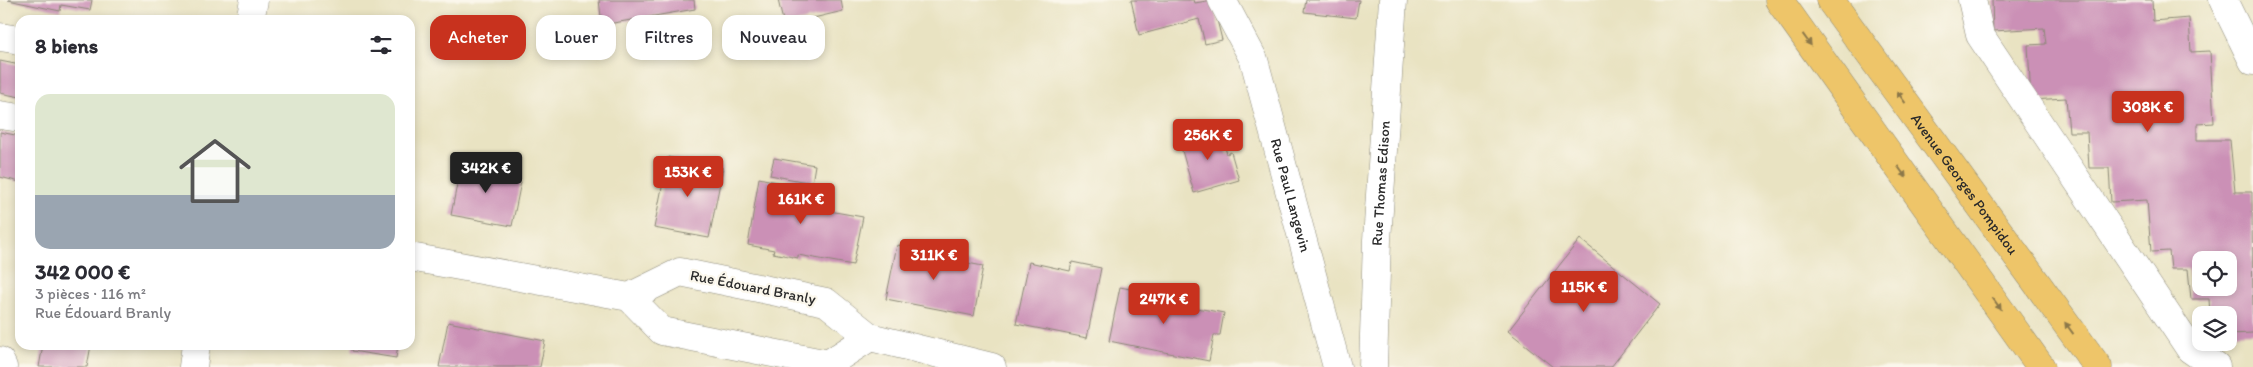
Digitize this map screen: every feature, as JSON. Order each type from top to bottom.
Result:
[{"type":"main road","points":[[1779,0],[2041,367]]},
{"type":"main road","name":"Avenue Georges Pompidou","points":[[1830,0],[2098,367]]},
{"type":"street","points":[[251,15],[254,0]]},
{"type":"street","name":"Rue Paul Langevin","points":[[1222,0],[1254,60],[1337,367]]},
{"type":"street","name":"Rue Thomas Edison","points":[[1373,367],[1377,240],[1393,0]]},
{"type":"street","points":[[1972,0],[1980,35],[2190,349],[2216,367]]},
{"type":"street","points":[[2223,0],[2253,61]]},
{"type":"street","points":[[0,37],[15,39]]},
{"type":"street","points":[[0,115],[15,117]]},
{"type":"street","points":[[415,258],[629,297],[662,331],[828,364],[870,337]]},
{"type":"street","name":"Rue Édouard Branly","points":[[629,297],[680,272],[826,302],[870,337],[974,365]]},
{"type":"street","points":[[193,367],[195,350]]},
{"type":"street","points":[[0,361],[3,367]]},
{"type":"building","points":[[8,0],[92,0],[90,10],[61,5],[60,11]]},
{"type":"building","points":[[599,0],[694,0],[695,9],[660,15],[626,15],[626,21],[616,23],[616,15],[601,15]]},
{"type":"building","points":[[778,0],[841,0],[843,11],[825,15],[782,15]]},
{"type":"building","points":[[1131,0],[1194,0],[1195,3],[1212,0],[1222,40],[1205,44],[1199,19],[1139,35]]},
{"type":"building","points":[[1306,0],[1359,0],[1356,18],[1304,12]]},
{"type":"building","points":[[1992,0],[2152,0],[2153,21],[2189,18],[2191,52],[2210,51],[2214,123],[2197,124],[2197,140],[2230,140],[2235,192],[2252,192],[2253,333],[2237,334],[2237,306],[2209,306],[2209,299],[2191,299],[2188,269],[2171,269],[2169,251],[2151,252],[2147,200],[2111,202],[2109,168],[2089,168],[2087,132],[2069,132],[2066,98],[2031,100],[2028,45],[2046,44],[2044,28],[1993,31]]},
{"type":"building","points":[[0,61],[15,64],[15,96],[0,93]]},
{"type":"building","points":[[1219,128],[1227,154],[1231,152],[1239,180],[1194,193],[1179,140]]},
{"type":"building","points":[[0,132],[15,135],[15,181],[0,177]]},
{"type":"building","points":[[480,155],[493,158],[496,163],[493,176],[521,182],[512,226],[451,215],[460,169],[473,172],[476,159]]},
{"type":"building","points":[[668,157],[723,168],[709,238],[654,228]]},
{"type":"building","points":[[774,158],[815,165],[812,183],[770,175]]},
{"type":"building","points":[[759,178],[810,189],[807,207],[863,217],[853,265],[798,255],[798,258],[773,253],[774,250],[748,245]]},
{"type":"building","points":[[1580,239],[1660,304],[1611,367],[1553,367],[1508,331]]},
{"type":"building","points":[[897,245],[941,252],[941,258],[983,266],[974,316],[886,299]]},
{"type":"building","points":[[1029,262],[1070,271],[1072,262],[1101,268],[1087,338],[1016,324]]},
{"type":"building","points":[[1120,287],[1176,298],[1175,304],[1224,313],[1220,335],[1214,335],[1209,361],[1109,341]]},
{"type":"building","points":[[448,322],[545,341],[540,367],[439,367]]},
{"type":"building","points":[[42,350],[90,350],[87,367],[39,367]]},
{"type":"building","points":[[352,350],[397,350],[396,358]]}]
